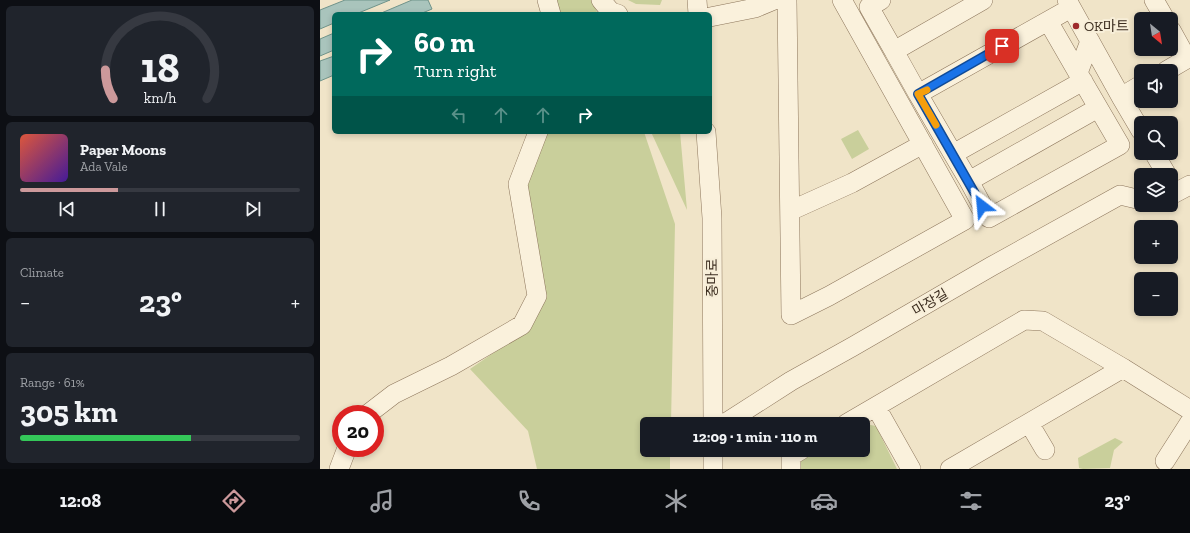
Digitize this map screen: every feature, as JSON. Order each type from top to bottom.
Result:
[{"type":"street","points":[[547,0],[550,12]]},
{"type":"street","points":[[601,0],[611,12]]},
{"type":"street","points":[[697,0],[698,12]]},
{"type":"street","points":[[712,17],[755,8],[774,0]]},
{"type":"street","points":[[787,0],[791,315],[829,296],[965,220],[842,0]]},
{"type":"street","points":[[880,0],[869,6],[989,218],[1120,145],[1048,21]]},
{"type":"street","points":[[894,51],[983,0]]},
{"type":"street","points":[[1154,0],[1161,12]]},
{"type":"street","points":[[918,94],[1048,21],[1069,4],[1134,119]]},
{"type":"street","points":[[953,154],[1080,77],[1090,41]]},
{"type":"street","points":[[1178,41],[1189,58],[1178,64]]},
{"type":"street","points":[[1121,97],[1134,89]]},
{"type":"street","points":[[969,181],[1098,108]]},
{"type":"street","points":[[380,405],[394,394],[451,366],[522,325],[537,296],[518,184],[537,134]]},
{"type":"street","name":"중마로","points":[[706,134],[712,218],[713,417]]},
{"type":"street","points":[[790,211],[852,183],[923,144]]},
{"type":"street","name":"마장길","points":[[735,417],[791,381],[852,348],[992,266],[1120,195],[1134,198]]},
{"type":"street","points":[[858,417],[1024,320],[1043,321],[1123,368],[1190,410]]},
{"type":"street","points":[[950,469],[1123,368]]},
{"type":"street","points":[[876,407],[911,469]]},
{"type":"street","points":[[1166,461],[1190,422]]},
{"type":"street","points":[[1029,423],[1044,450]]},
{"type":"street","points":[[339,469],[344,457]]},
{"type":"street","points":[[713,457],[713,469]]},
{"type":"street","points":[[790,457],[790,469]]},
{"type":"green space","points":[[557,0],[591,0],[597,12],[560,12]]},
{"type":"green space","points":[[628,0],[662,0],[660,5],[636,4]]},
{"type":"green space","points":[[858,130],[869,149],[852,159],[841,139]]},
{"type":"green space","points":[[546,134],[645,134],[675,224],[671,417],[640,417],[640,457],[670,457],[670,469],[537,469],[528,431],[470,369],[528,329],[524,185]]},
{"type":"green space","points":[[652,134],[680,134],[687,210]]},
{"type":"green space","points":[[870,425],[876,426],[897,469],[797,469],[797,460],[803,457],[870,457]]},
{"type":"green space","points":[[1115,438],[1123,442],[1114,450],[1110,468],[1079,468],[1078,458]]},
{"type":"water","points":[[345,0],[390,0],[361,12],[332,12],[332,24],[320,29],[320,10]]},
{"type":"water","points":[[412,0],[428,0],[432,9],[425,12],[384,12]]},
{"type":"water","points":[[332,34],[332,51],[320,56],[320,39]]},
{"type":"water","points":[[332,57],[332,76],[320,81],[320,61]]},
{"type":"slow traffic","points":[[927,90],[918,94],[936,125]]},
{"type":"place","name":"OK마트","points":[[1076,26]]},
{"type":"route","points":[[982,206],[918,94],[1002,46]]}]
